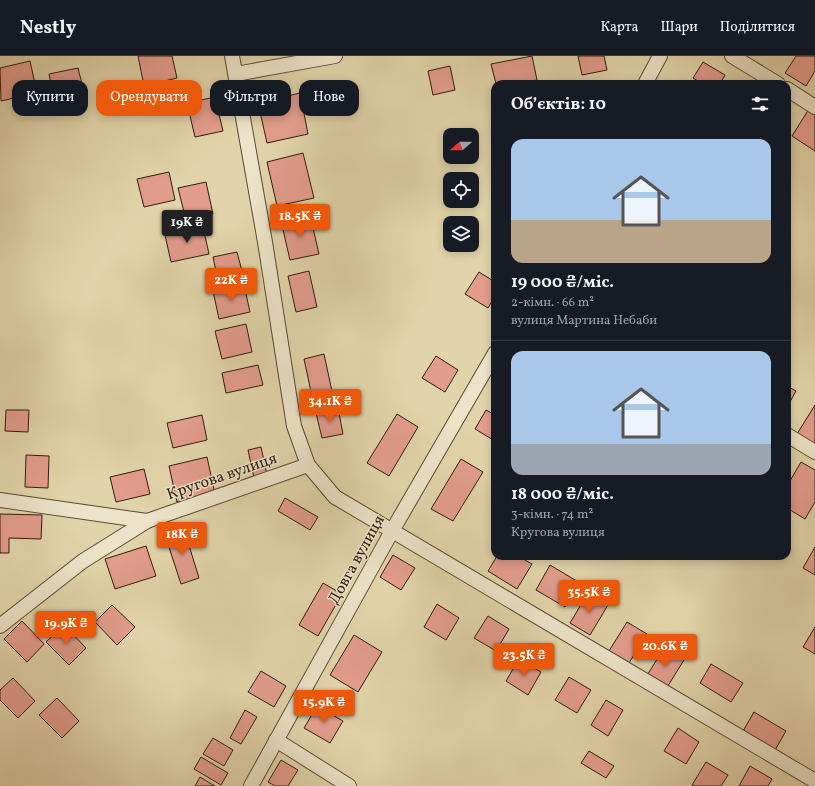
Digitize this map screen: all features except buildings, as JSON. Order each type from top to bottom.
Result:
[{"type":"street","points":[[232,56],[265,242],[294,426],[308,465],[335,497],[805,781]]},
{"type":"street","points":[[236,74],[335,56]]},
{"type":"street","points":[[647,80],[660,56]]},
{"type":"street","points":[[732,56],[771,80]]},
{"type":"street","points":[[791,92],[815,107]]},
{"type":"street","name":"Довга вулиця","points":[[251,786],[392,531],[491,360]]},
{"type":"street","points":[[791,437],[815,452]]},
{"type":"street","name":"Кругова вулиця","points":[[0,626],[83,560],[148,521],[308,465]]},
{"type":"street","name":"Кругова вулиця","points":[[0,500],[148,521]]},
{"type":"street","points":[[276,740],[349,786]]}]
